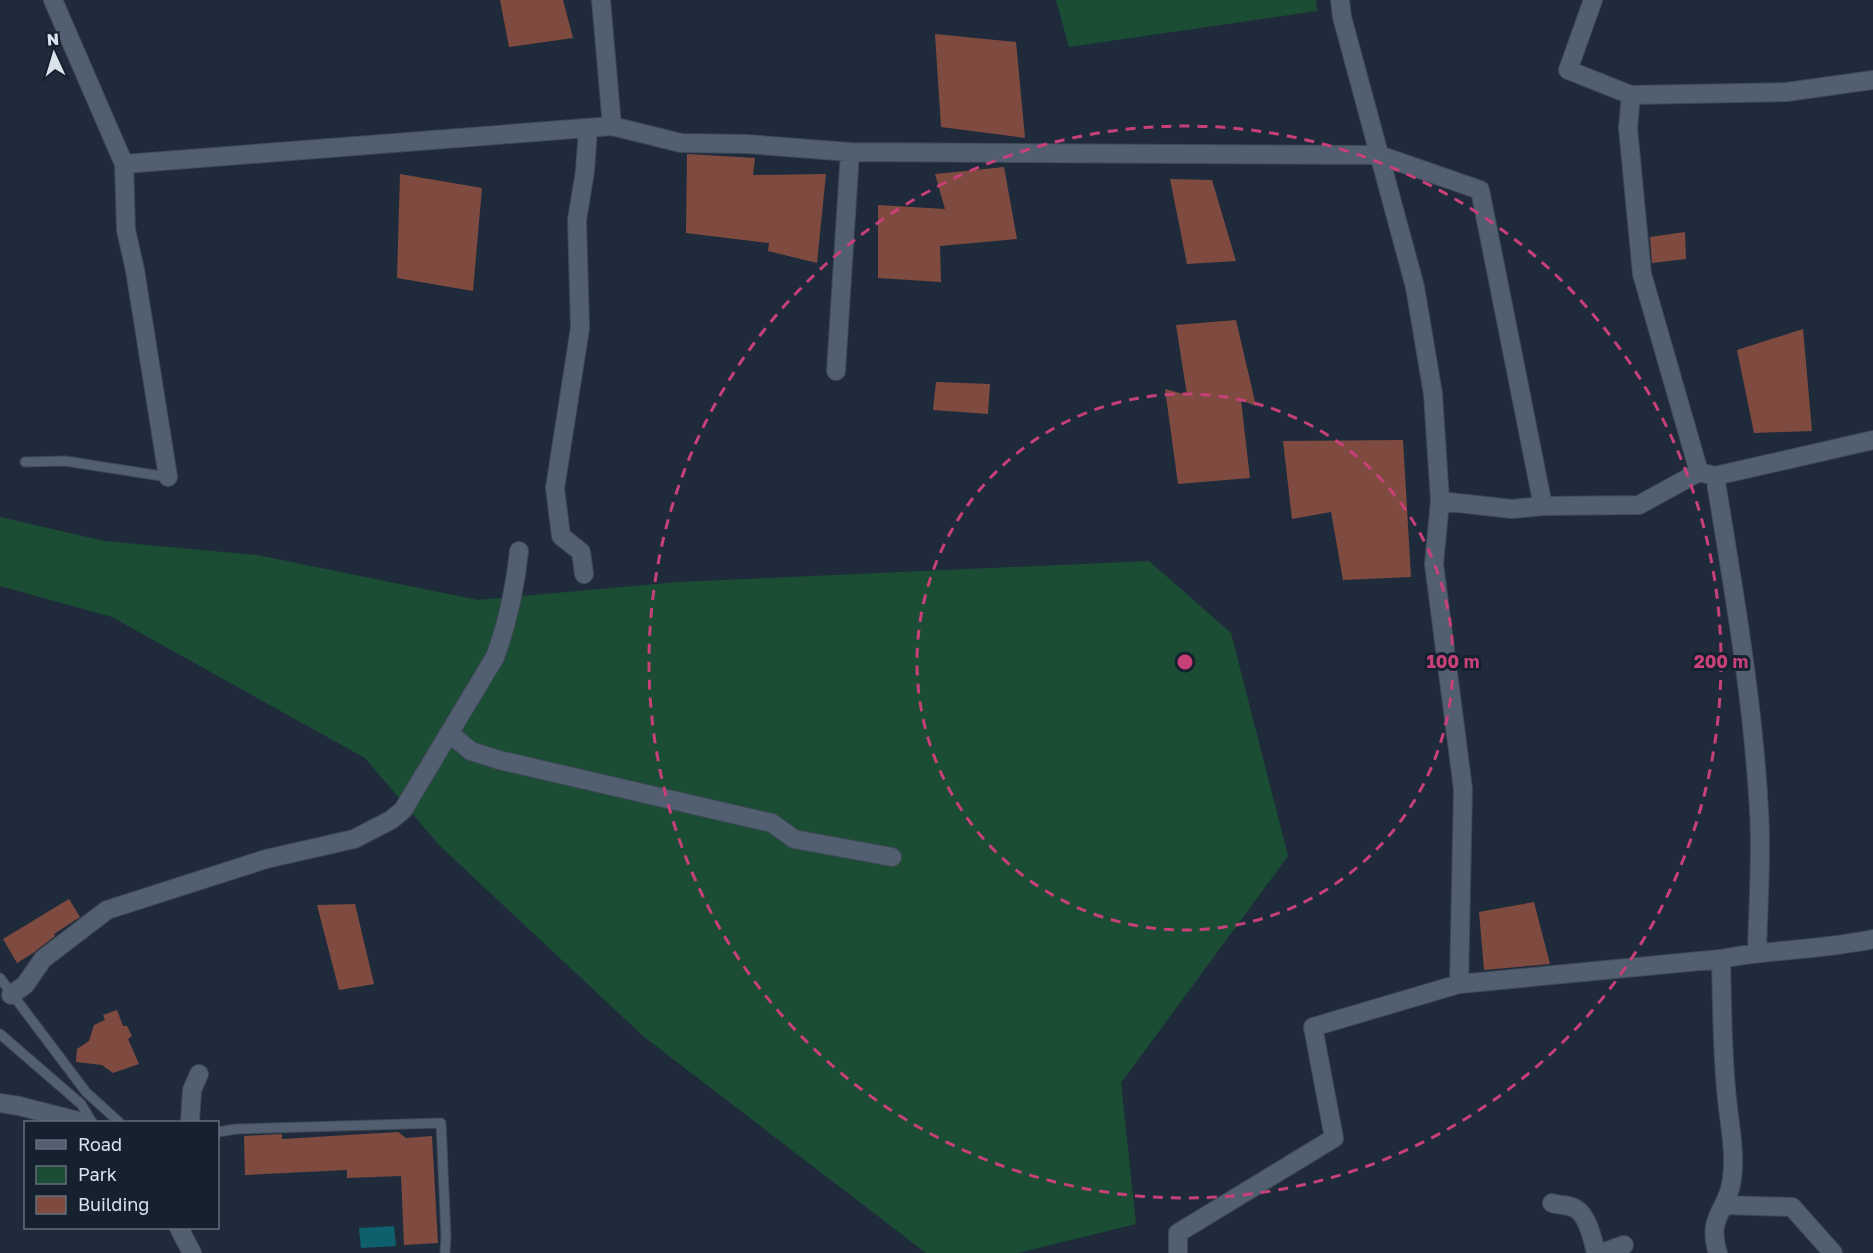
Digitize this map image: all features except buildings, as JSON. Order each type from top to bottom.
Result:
[{"type":"street","points":[[53,0],[124,164],[126,230],[135,270],[168,477]]},
{"type":"street","points":[[601,0],[612,126]]},
{"type":"street","points":[[1340,0],[1342,17],[1415,287],[1433,394],[1440,501],[1434,564],[1463,789],[1459,984]]},
{"type":"street","points":[[1593,0],[1568,70],[1631,95],[1787,92],[1873,80]]},
{"type":"street","points":[[1631,95],[1628,128],[1642,274],[1707,474],[1736,603],[1760,813],[1757,952]]},
{"type":"street","points":[[124,164],[612,126],[681,143],[747,144],[850,152],[1379,155],[1480,190],[1543,506]]},
{"type":"street","points":[[584,574],[581,552],[561,536],[555,488],[580,328],[577,220],[585,171],[588,129]]},
{"type":"street","points":[[836,371],[850,152]]},
{"type":"street","points":[[1440,501],[1512,510],[1543,506],[1639,505],[1707,474],[1873,440]]},
{"type":"street","points":[[11,996],[25,985],[43,959],[106,910],[266,859],[354,839],[391,820],[403,810],[495,657],[506,629],[515,587],[519,551]]},
{"type":"street","points":[[449,733],[471,751],[499,760],[772,823],[794,838],[892,857]]},
{"type":"street","points":[[1178,1253],[1178,1233],[1334,1138],[1313,1027],[1459,984],[1721,959],[1757,952],[1851,944],[1873,939]]},
{"type":"street","points":[[1718,1253],[1713,1233],[1715,1220],[1731,1186],[1734,1166],[1725,1085],[1721,959]]},
{"type":"street","points":[[190,1121],[192,1090],[199,1074]]},
{"type":"street","points":[[0,1104],[20,1106],[78,1121]]},
{"type":"street","points":[[1552,1203],[1576,1209],[1581,1214],[1596,1253]]},
{"type":"street","points":[[1724,1205],[1792,1208],[1833,1253]]},
{"type":"street","points":[[180,1229],[192,1253]]},
{"type":"street","points":[[1602,1253],[1624,1245]]},
{"type":"lane","points":[[25,462],[65,461],[168,477]]},
{"type":"lane","points":[[0,978],[11,996],[86,1092],[118,1121]]},
{"type":"lane","points":[[0,1034],[81,1104],[91,1121]]},
{"type":"lane","points":[[219,1132],[236,1129],[441,1123],[445,1253]]},
{"type":"green space","points":[[1056,0],[1316,0],[1317,11],[1069,47]]},
{"type":"green space","points":[[0,517],[104,541],[257,555],[478,600],[678,582],[1149,561],[1231,633],[1288,856],[1121,1083],[1136,1224],[1018,1253],[926,1253],[643,1036],[439,845],[365,758],[112,617],[0,586]]},
{"type":"water","points":[[394,1226],[396,1246],[361,1248],[359,1228]]}]
